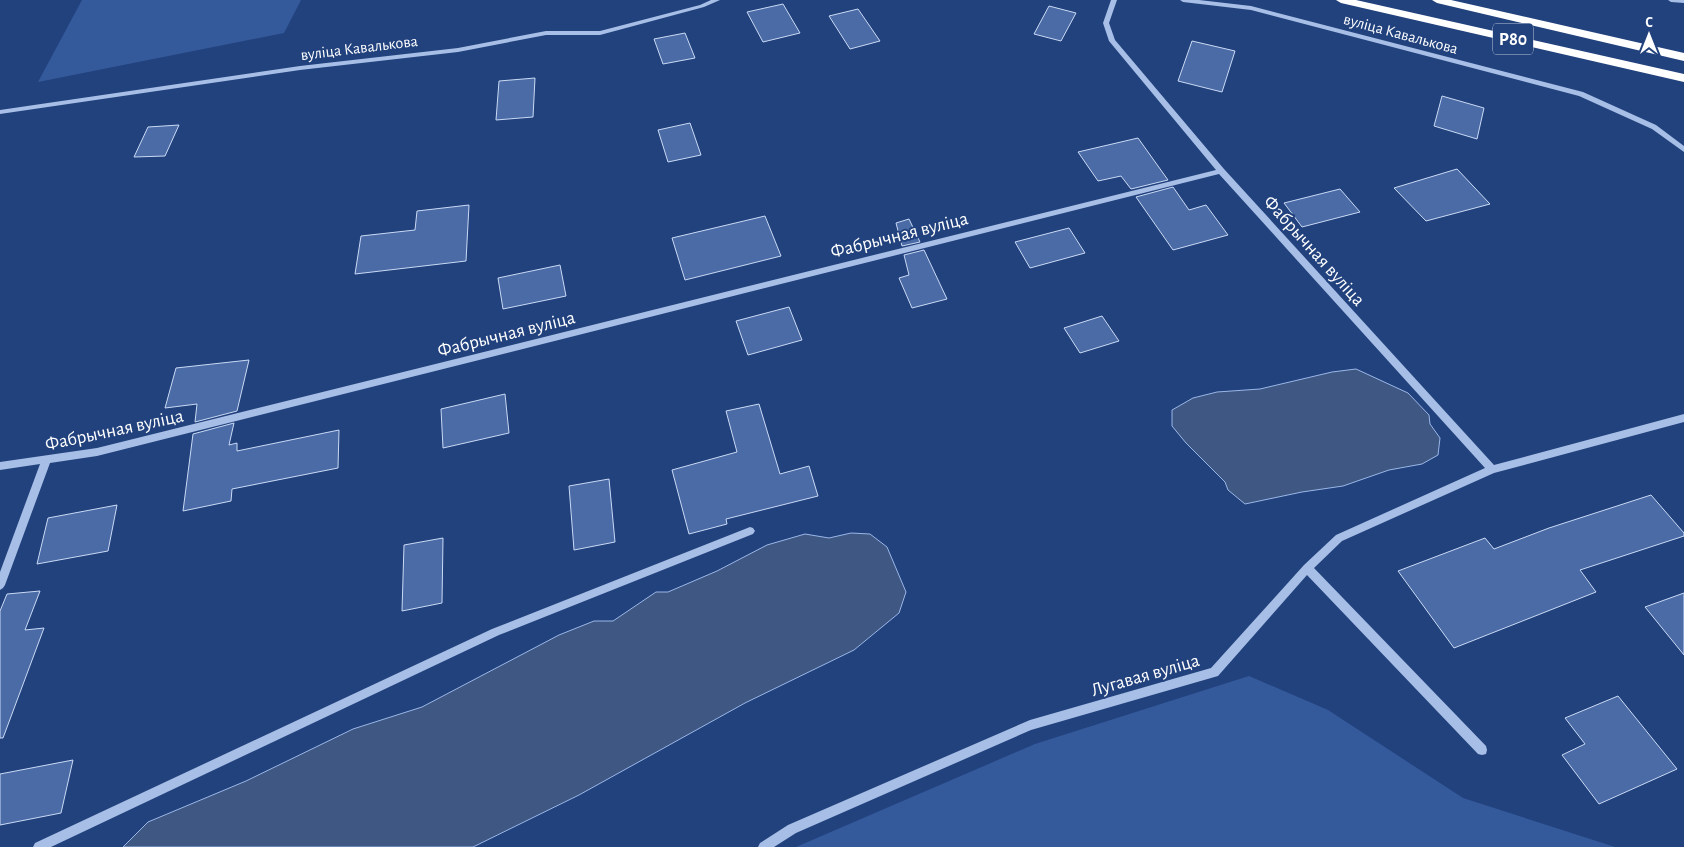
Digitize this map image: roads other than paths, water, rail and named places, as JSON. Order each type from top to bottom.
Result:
[{"type":"highway","name":"Р80","points":[[1341,0],[1684,78]]},
{"type":"highway","name":"Р80","points":[[1437,0],[1684,57]]},
{"type":"street","name":"вуліца Кавалькова","points":[[0,112],[300,68],[458,50],[546,33],[600,33],[717,0]]},
{"type":"street","points":[[1114,0],[1106,23],[1112,41],[1221,171]]},
{"type":"street","name":"вуліца Кавалькова","points":[[1183,0],[1252,8],[1581,94],[1654,127],[1684,150]]},
{"type":"street","points":[[1671,0],[1684,2]]},
{"type":"street","name":"Фабрычная вуліца","points":[[0,466],[46,461],[107,450],[1221,171],[1492,469]]},
{"type":"street","points":[[1492,469],[1684,418]]},
{"type":"street","points":[[0,585],[46,461]]},
{"type":"street","name":"Лугавая вуліца","points":[[764,847],[792,829],[1030,725],[1214,672],[1307,568],[1339,538],[1492,469]]},
{"type":"street","points":[[39,847],[496,632],[750,531]]},
{"type":"street","points":[[1307,568],[1482,750]]}]
